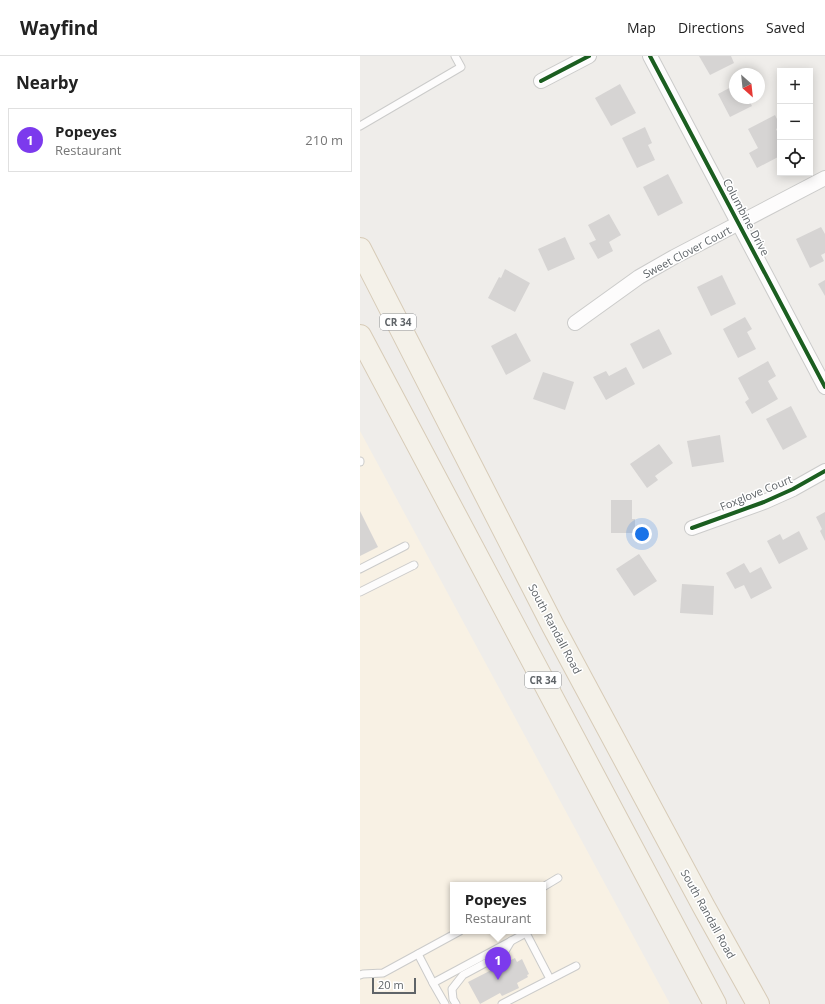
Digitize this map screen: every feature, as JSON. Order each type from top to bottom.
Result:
[{"type":"main road","name":"South Randall Road","points":[[360,249],[552,626],[758,1004]]},
{"type":"main road","name":"CR 34","points":[[360,336],[715,1004]]},
{"type":"street","points":[[541,81],[589,56]]},
{"type":"street","name":"Columbine Drive","points":[[650,56],[825,387]]},
{"type":"street","name":"Sweet Clover Court","points":[[575,323],[639,277],[674,257],[825,178]]},
{"type":"street","name":"Foxglove Court","points":[[692,528],[764,502],[825,471]]},
{"type":"lane","points":[[360,126],[462,67],[455,56]]},
{"type":"lane","points":[[360,569],[405,546]]},
{"type":"lane","points":[[360,592],[414,564]]},
{"type":"lane","points":[[546,885],[558,878]]},
{"type":"lane","points":[[360,975],[383,973],[455,934]]},
{"type":"lane","points":[[433,983],[522,934]]},
{"type":"lane","points":[[526,934],[550,979]]},
{"type":"lane","points":[[456,1004],[453,999],[452,989],[463,975],[504,953],[511,941]]},
{"type":"lane","points":[[418,954],[444,1004]]},
{"type":"lane","points":[[502,1004],[576,966]]},
{"type":"lane","points":[[495,1004],[514,994],[527,991]]},
{"type":"shaded area","points":[[360,431],[670,1004],[360,1004]]},
{"type":"building","points":[[699,56],[731,56],[734,63],[710,75]]},
{"type":"building","points":[[620,84],[636,113],[611,126],[595,98]]},
{"type":"building","points":[[729,88],[729,104],[751,104],[752,106],[730,117],[718,94]]},
{"type":"building","points":[[775,115],[777,119],[777,158],[757,168],[749,153],[758,148],[748,129]]},
{"type":"building","points":[[645,127],[652,143],[648,145],[655,160],[637,168],[622,138]]},
{"type":"building","points":[[668,174],[683,203],[658,216],[643,187]]},
{"type":"building","points":[[609,214],[621,235],[609,242],[613,251],[598,259],[589,243],[596,240],[588,225]]},
{"type":"building","points":[[821,227],[825,234],[825,253],[821,255],[824,261],[810,268],[796,239]]},
{"type":"building","points":[[565,237],[575,259],[548,271],[538,249]]},
{"type":"building","points":[[505,269],[530,283],[515,312],[488,298]]},
{"type":"building","points":[[722,275],[736,304],[711,316],[697,287]]},
{"type":"building","points":[[825,280],[825,296],[818,284]]},
{"type":"building","points":[[745,317],[752,329],[747,332],[756,349],[738,358],[723,329]]},
{"type":"building","points":[[659,329],[672,354],[643,369],[630,344]]},
{"type":"building","points":[[516,333],[531,361],[506,375],[491,346]]},
{"type":"building","points":[[768,361],[776,376],[768,381],[778,399],[752,414],[745,402],[749,399],[738,378]]},
{"type":"building","points":[[626,367],[635,384],[606,400],[593,377],[606,371],[609,376]]},
{"type":"building","points":[[543,372],[574,382],[565,410],[533,399]]},
{"type":"building","points":[[791,406],[807,437],[783,450],[766,419]]},
{"type":"building","points":[[720,435],[724,462],[692,467],[687,441]]},
{"type":"building","points":[[659,444],[673,463],[655,476],[658,480],[647,488],[630,464]]},
{"type":"building","points":[[611,500],[632,500],[632,519],[635,519],[635,533],[611,533]]},
{"type":"building","points":[[360,511],[378,547],[360,556]]},
{"type":"building","points":[[825,512],[825,541],[820,531],[822,529],[816,517]]},
{"type":"building","points":[[799,531],[808,549],[779,564],[767,541],[780,534],[783,540]]},
{"type":"building","points":[[639,554],[657,581],[634,596],[616,569]]},
{"type":"building","points":[[744,563],[750,573],[761,567],[772,588],[751,599],[744,585],[735,589],[726,573]]},
{"type":"building","points":[[682,584],[714,586],[713,615],[680,613]]},
{"type":"building","points":[[515,958],[517,962],[522,959],[529,974],[527,975],[528,977],[517,983],[519,988],[502,996],[500,993],[480,1004],[468,982]]},
{"type":"cycle path","points":[[541,81],[589,56]]},
{"type":"cycle path","points":[[650,56],[825,387]]},
{"type":"cycle path","points":[[692,528],[764,502],[793,489],[825,471]]},
{"type":"place","name":"Popeyes","points":[[498,980]]}]
